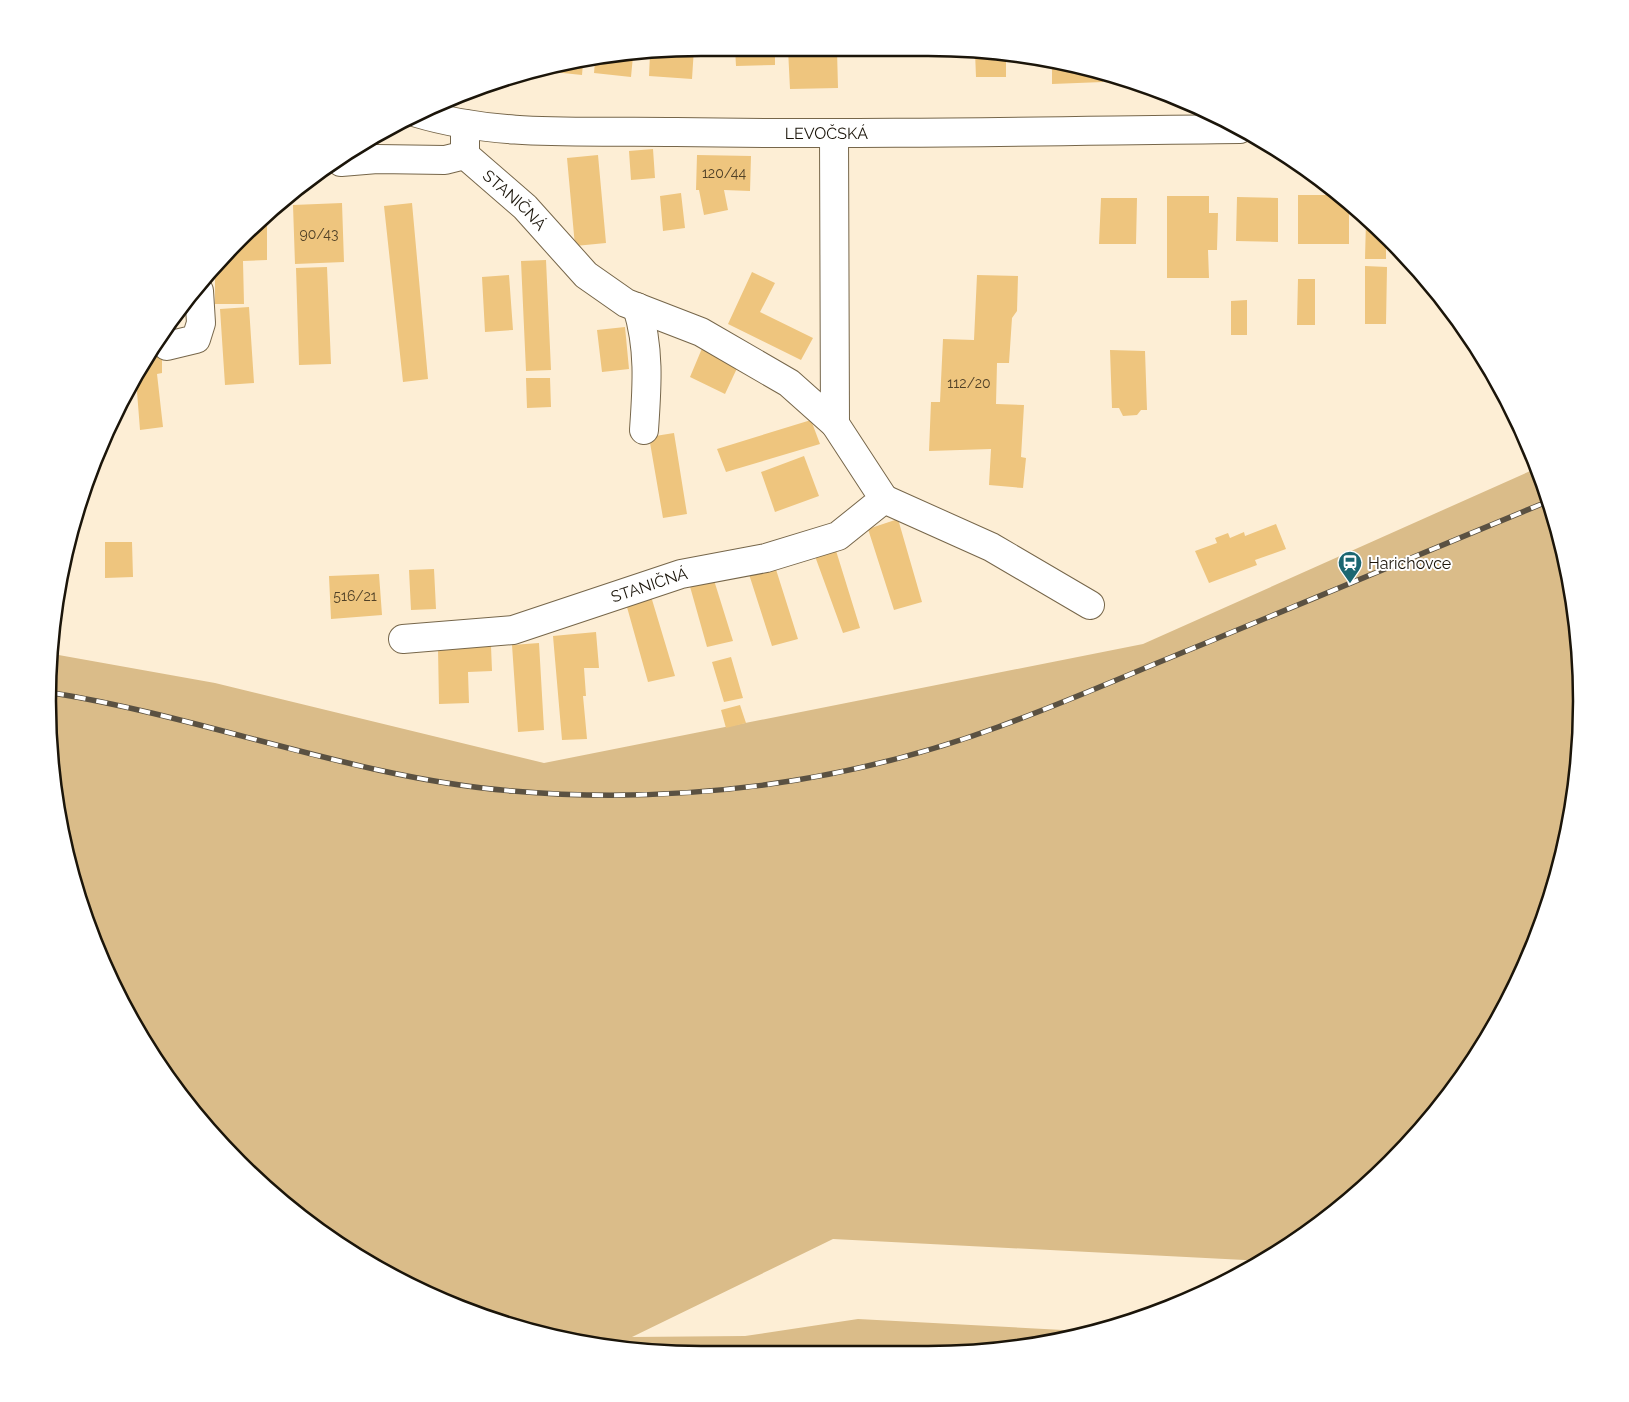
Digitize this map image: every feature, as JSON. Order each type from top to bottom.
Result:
[{"type":"street","name":"LEVOČSKÁ","points":[[430,116],[465,124],[530,130],[834,134],[1224,129]]},
{"type":"street","points":[[349,161],[377,159],[445,160],[464,155],[465,124]]},
{"type":"street","points":[[834,134],[835,424]]},
{"type":"street","name":"STANIČNÁ","points":[[403,639],[513,630],[681,574],[766,558],[838,536],[884,500],[835,424],[790,383],[701,332],[626,303],[586,276],[525,207],[464,155]]},
{"type":"street","points":[[167,346],[196,339],[201,323],[199,296]]},
{"type":"street","points":[[637,307],[644,330],[648,374],[644,430]]},
{"type":"street","points":[[884,500],[991,547],[1090,604]]},
{"type":"shaded area","points":[[1530,471],[1551,534],[1560,575],[1571,659],[1573,701],[1571,743],[1560,827],[1551,868],[1524,948],[1486,1023],[1440,1093],[1384,1157],[1353,1186],[1320,1213],[1250,1259],[833,1239],[632,1337],[745,1336],[858,1319],[1067,1330],[1012,1340],[928,1346],[701,1346],[617,1340],[534,1324],[494,1312],[454,1297],[379,1259],[309,1213],[276,1186],[216,1126],[165,1059],[123,986],[105,948],[78,868],[62,785],[56,701],[58,655],[215,683],[544,763],[1143,644]]},
{"type":"building","points":[[693,56],[692,79],[649,76],[650,59]]},
{"type":"building","points":[[735,56],[775,56],[775,65],[736,66]]},
{"type":"building","points":[[788,56],[837,56],[838,88],[790,89]]},
{"type":"building","points":[[975,59],[1006,61],[1006,77],[976,77]]},
{"type":"building","points":[[633,61],[631,77],[594,73],[595,66]]},
{"type":"building","points":[[583,68],[582,75],[559,73]]},
{"type":"building","points":[[1052,69],[1095,78],[1103,82],[1052,84]]},
{"type":"building","points":[[653,149],[655,178],[631,180],[629,151]]},
{"type":"building","points":[[598,155],[606,243],[575,246],[567,158]]},
{"type":"building","points":[[697,155],[751,156],[750,191],[724,190],[728,210],[704,215],[699,190],[696,190]]},
{"type":"building","points":[[681,193],[685,228],[663,231],[660,196]]},
{"type":"building","points":[[1298,195],[1327,195],[1349,213],[1349,244],[1298,244]]},
{"type":"building","points":[[1167,196],[1209,196],[1209,213],[1218,213],[1217,250],[1208,250],[1209,278],[1167,278]]},
{"type":"building","points":[[1237,197],[1278,198],[1278,242],[1236,241]]},
{"type":"building","points":[[1101,198],[1137,198],[1136,244],[1099,244]]},
{"type":"building","points":[[342,203],[344,262],[295,264],[293,205]]},
{"type":"building","points":[[412,203],[428,379],[403,382],[384,206]]},
{"type":"building","points":[[267,224],[267,260],[243,261],[244,304],[215,304],[215,277]]},
{"type":"building","points":[[1366,228],[1386,247],[1386,259],[1365,259]]},
{"type":"building","points":[[546,260],[551,370],[526,371],[521,261]]},
{"type":"building","points":[[1365,266],[1387,267],[1386,324],[1365,324]]},
{"type":"building","points":[[327,267],[331,364],[299,365],[296,268]]},
{"type":"building","points":[[752,272],[775,283],[760,312],[813,338],[801,360],[728,324]]},
{"type":"building","points":[[509,275],[513,330],[485,332],[482,277]]},
{"type":"building","points":[[977,275],[1018,276],[1017,311],[1012,318],[1009,363],[997,363],[996,404],[1024,405],[1021,457],[1026,458],[1023,488],[989,485],[991,449],[929,451],[931,402],[940,402],[943,339],[974,340]]},
{"type":"building","points":[[1298,279],[1315,279],[1315,325],[1297,325]]},
{"type":"building","points":[[1247,300],[1247,335],[1231,335],[1231,301]]},
{"type":"building","points":[[249,307],[254,383],[225,385],[220,309]]},
{"type":"building","points":[[625,327],[629,369],[602,372],[597,330]]},
{"type":"building","points":[[703,346],[739,364],[725,394],[690,377]]},
{"type":"building","points":[[1110,350],[1145,351],[1147,410],[1141,410],[1137,415],[1123,416],[1119,408],[1112,408]]},
{"type":"building","points":[[157,356],[162,356],[162,373],[157,374],[163,427],[140,430],[137,390]]},
{"type":"building","points":[[526,378],[550,378],[551,407],[527,408]]},
{"type":"building","points":[[811,420],[820,444],[726,472],[717,449]]},
{"type":"building","points":[[674,433],[687,514],[663,518],[649,437]]},
{"type":"building","points":[[804,456],[819,496],[775,512],[761,472]]},
{"type":"building","points":[[898,519],[922,602],[894,610],[868,529]]},
{"type":"building","points":[[1276,524],[1286,549],[1255,560],[1257,565],[1209,583],[1195,551],[1217,543],[1215,538],[1228,533],[1230,538],[1244,532],[1245,536]]},
{"type":"building","points":[[833,541],[860,628],[843,633],[812,548]]},
{"type":"building","points":[[105,542],[132,542],[133,577],[105,578]]},
{"type":"building","points":[[773,560],[798,639],[772,646],[747,568]]},
{"type":"building","points":[[434,569],[436,609],[411,610],[409,570]]},
{"type":"building","points":[[379,574],[382,615],[331,619],[329,576]]},
{"type":"building","points":[[713,577],[733,641],[707,647],[689,583]]},
{"type":"building","points":[[650,593],[675,676],[648,682],[625,600]]},
{"type":"building","points":[[596,632],[599,668],[584,668],[586,696],[583,696],[587,739],[562,740],[553,636]]},
{"type":"building","points":[[539,643],[544,730],[518,732],[512,645]]},
{"type":"building","points":[[491,646],[492,671],[468,672],[469,703],[439,704],[438,649]]},
{"type":"building","points":[[731,657],[743,698],[724,702],[712,662]]},
{"type":"building","points":[[740,705],[746,723],[726,728],[721,710]]},
{"type":"railway","points":[[56,694],[168,717],[396,774],[454,784],[512,791],[574,795],[636,795],[759,786],[820,776],[880,763],[939,747],[998,727],[1542,504]]},
{"type":"place","name":"Harichovce","points":[[1350,584]]}]
